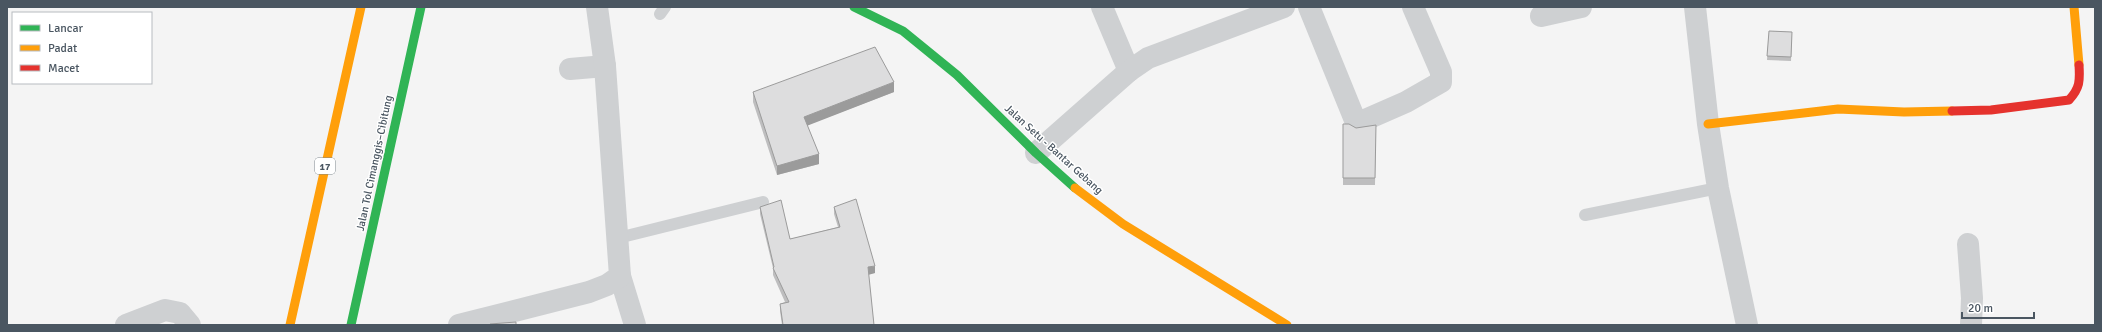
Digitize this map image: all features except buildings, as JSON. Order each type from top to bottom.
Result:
[{"type":"main road","name":"17","points":[[290,325],[361,7]]},
{"type":"main road","name":"Jalan Tol Cimanggis–Cibitung","points":[[351,325],[421,7]]},
{"type":"main road","name":"Jalan Setu - Bantar Gebang","points":[[854,7],[902,31],[951,70],[1036,153],[1078,191],[1123,224],[1287,325]]},
{"type":"main road","points":[[1708,124],[1838,109],[1904,112],[1991,110],[2069,100],[2077,91],[2080,84],[2074,7]]},
{"type":"street","points":[[597,7],[605,66],[620,276],[635,325]]},
{"type":"street","points":[[1102,7],[1129,71]]},
{"type":"street","points":[[1036,153],[1129,71],[1148,58],[1284,7]]},
{"type":"street","points":[[1309,7],[1354,120],[1358,123],[1406,102],[1441,82],[1441,72],[1412,7]]},
{"type":"street","points":[[1541,16],[1580,7]]},
{"type":"street","points":[[1695,7],[1708,124],[1718,188],[1747,325]]},
{"type":"street","points":[[570,69],[605,66]]},
{"type":"street","points":[[1968,244],[1972,298],[1971,325]]},
{"type":"street","points":[[459,325],[589,292],[607,285],[620,276]]},
{"type":"street","points":[[126,325],[165,310],[180,313],[190,325]]},
{"type":"lane","points":[[1585,215],[1718,188]]},
{"type":"lane","points":[[618,238],[763,202]]},
{"type":"traffic: fast","points":[[351,325],[421,7]]},
{"type":"traffic: fast","points":[[854,7],[903,31],[957,75],[1036,153],[1075,188]]},
{"type":"traffic: slow","points":[[290,325],[361,7]]},
{"type":"traffic: slow","points":[[2074,7],[2079,65]]},
{"type":"traffic: slow","points":[[1708,124],[1838,109],[1904,112],[1952,111]]},
{"type":"traffic: slow","points":[[1075,188],[1123,224],[1287,325]]},
{"type":"traffic: jam","points":[[1952,111],[1991,110],[2069,100],[2077,88],[2079,65]]}]
